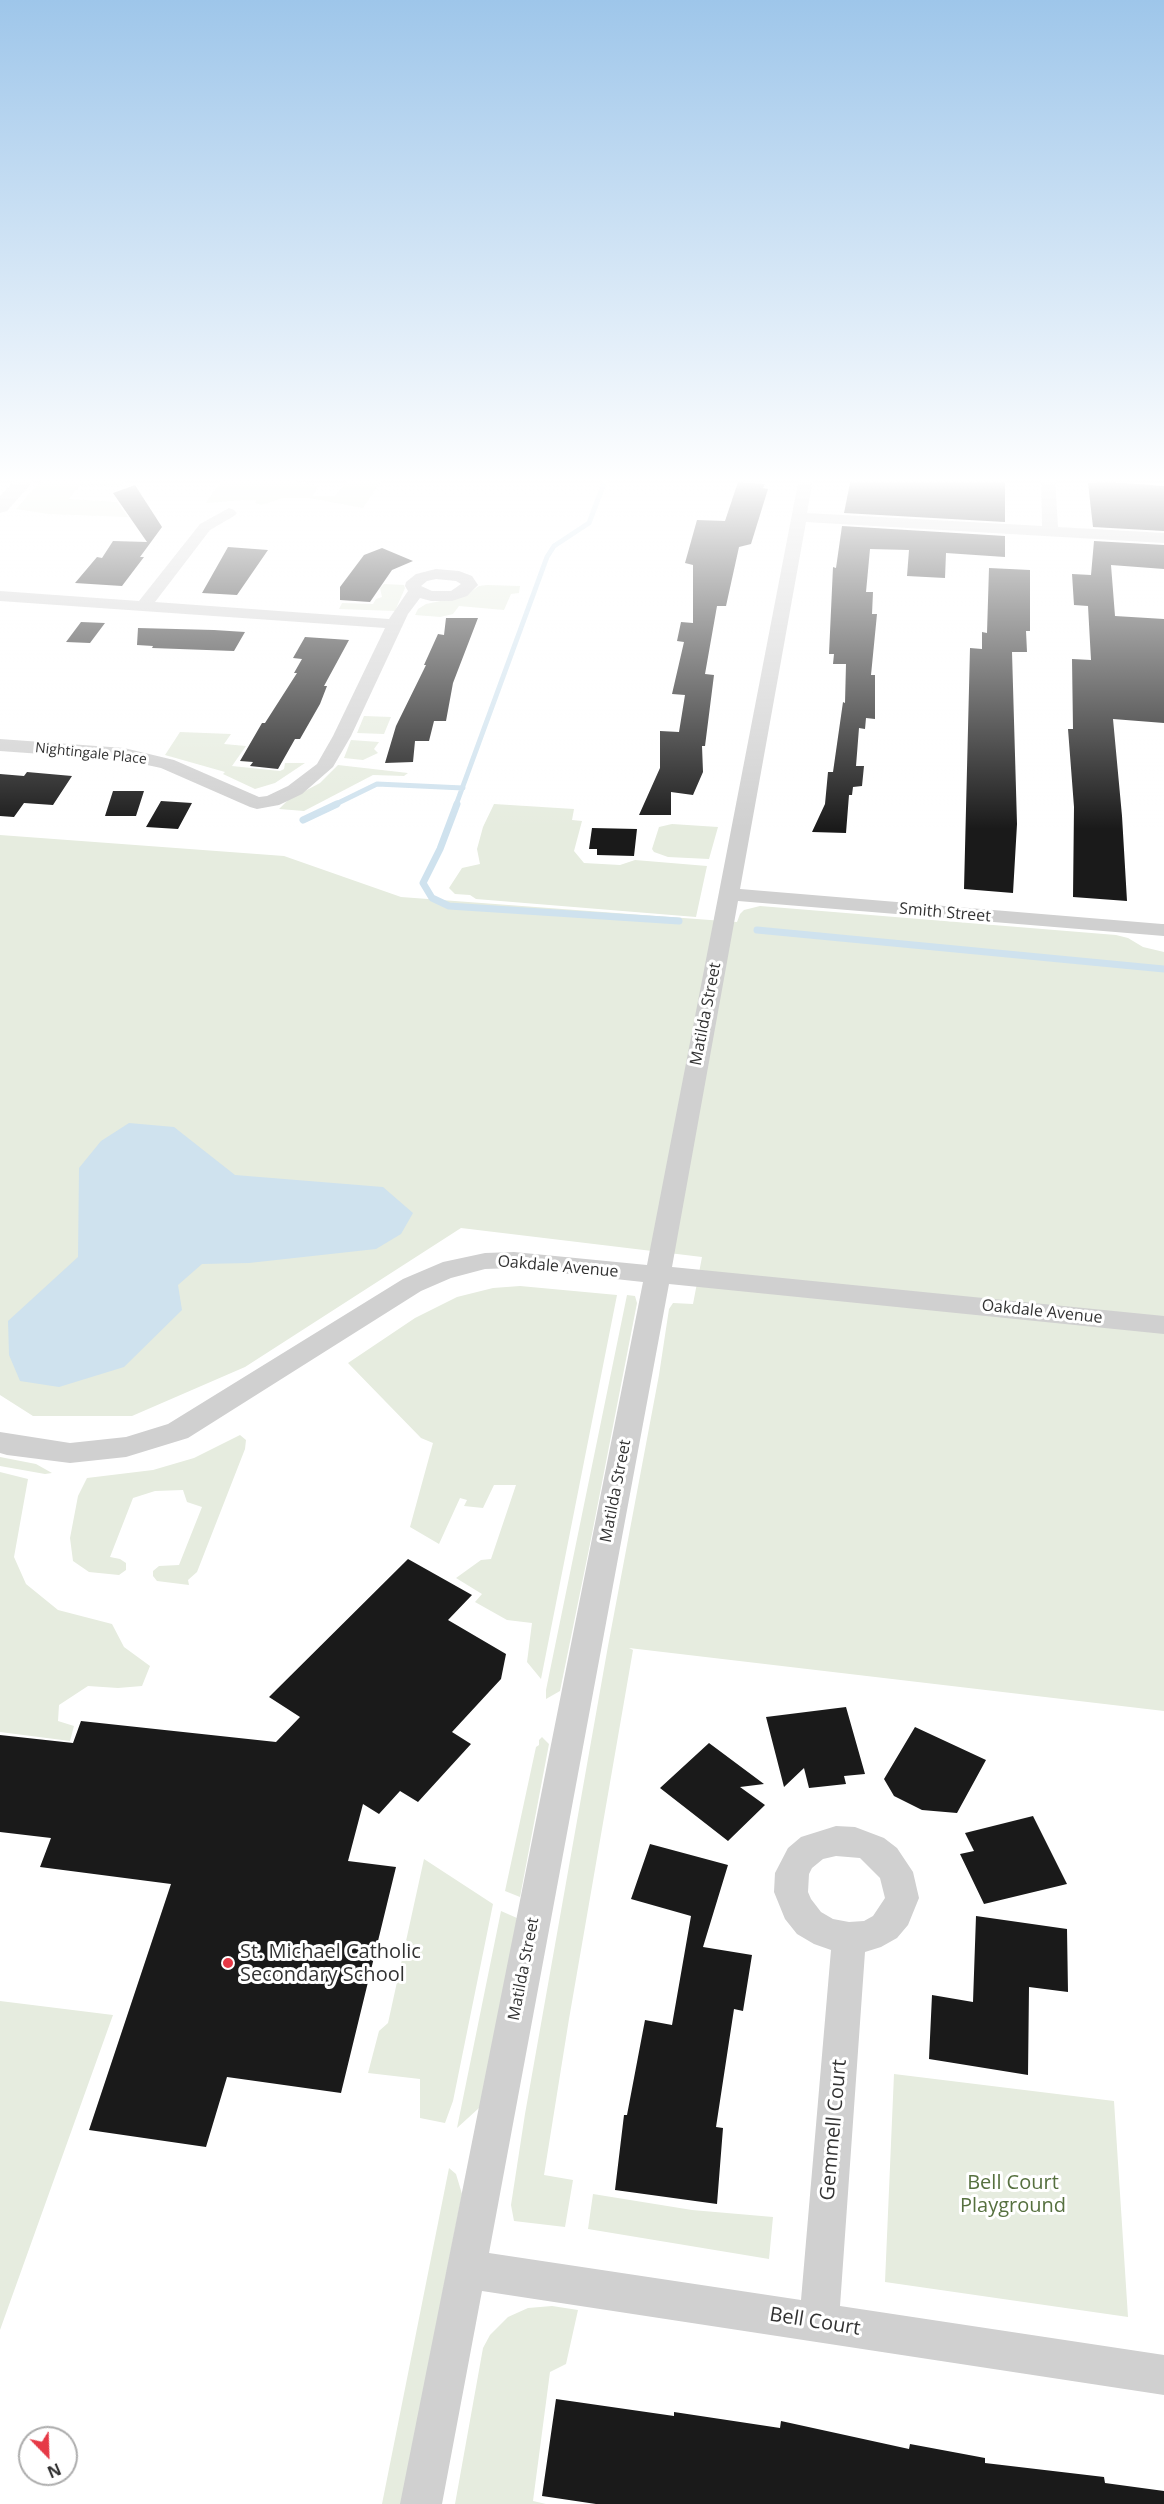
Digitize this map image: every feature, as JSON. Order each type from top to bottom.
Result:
[{"type":"street","points":[[144,605],[152,595]]},
{"type":"street","name":"Nightingale Place","points":[[0,745],[124,754],[167,764],[257,803],[272,801],[295,790],[324,767],[342,736],[395,624],[414,595]]},
{"type":"street","name":"Matilda Street","points":[[421,2504],[658,1274],[784,595]]},
{"type":"street","points":[[0,596],[395,624]]},
{"type":"street","name":"Smith Street","points":[[728,894],[1162,930]]},
{"type":"street","name":"Oakdale Avenue","points":[[0,1442],[7,1445],[70,1453],[126,1447],[178,1431],[412,1285],[443,1271],[485,1261],[514,1260],[625,1273],[658,1274],[1164,1325]]},
{"type":"street","name":"Gemmell Court","points":[[819,2323],[849,1938]]},
{"type":"street","name":"Bell Court","points":[[466,2269],[1164,2375]]},
{"type":"green space","points":[[382,595],[402,595],[395,611],[339,609],[342,603],[373,604],[376,599],[382,597]]},
{"type":"green space","points":[[511,595],[504,610],[459,606],[453,614],[440,617],[415,615],[418,609],[426,604],[465,596]]},
{"type":"green space","points":[[364,716],[391,717],[384,734],[357,733]]},
{"type":"green space","points":[[180,732],[231,734],[224,744],[246,746],[232,766],[280,771],[284,769],[285,763],[305,763],[275,783],[255,789],[223,774],[225,772],[165,755]]},
{"type":"green space","points":[[351,740],[379,742],[374,749],[378,753],[363,760],[344,758]]},
{"type":"green space","points":[[338,765],[408,773],[404,776],[373,775],[304,811],[279,809],[288,800],[320,783]]},
{"type":"green space","points":[[494,804],[574,809],[572,820],[582,821],[574,851],[584,863],[620,865],[635,860],[707,866],[696,917],[476,899],[470,895],[455,894],[449,888],[462,868],[480,864],[477,849],[483,827]]},
{"type":"green space","points":[[672,824],[718,827],[709,859],[668,857],[654,852],[652,849],[659,827]]},
{"type":"green space","points":[[0,835],[284,856],[401,897],[737,922],[744,910],[760,906],[1116,935],[1128,938],[1143,947],[1164,952],[1164,1711],[629,1648],[633,1650],[544,2175],[573,2180],[565,2227],[514,2221],[511,2205],[525,2114],[669,1309],[673,1303],[693,1304],[702,1257],[461,1228],[245,1367],[132,1416],[33,1416],[0,1395]]},
{"type":"green space","points":[[520,1286],[617,1295],[541,1679],[527,1662],[532,1623],[507,1620],[475,1602],[482,1594],[456,1578],[481,1560],[491,1559],[516,1485],[494,1485],[483,1508],[464,1506],[467,1500],[460,1498],[439,1544],[410,1527],[433,1443],[421,1438],[348,1363],[415,1318],[457,1297],[493,1288]]},
{"type":"green space","points":[[627,1295],[635,1296],[637,1303],[591,1539],[560,1691],[546,1699],[546,1690]]},
{"type":"green space","points":[[240,1435],[246,1440],[245,1449],[197,1572],[188,1580],[189,1585],[157,1581],[153,1576],[153,1571],[159,1566],[179,1565],[202,1507],[187,1502],[183,1490],[155,1491],[133,1498],[110,1557],[126,1563],[126,1570],[119,1575],[89,1572],[73,1561],[70,1538],[78,1496],[87,1478],[153,1470],[194,1458]]},
{"type":"green space","points":[[0,1457],[36,1464],[52,1473],[45,1474],[0,1466]]},
{"type":"green space","points":[[0,1472],[28,1479],[14,1557],[26,1584],[58,1610],[112,1624],[124,1647],[150,1666],[142,1686],[118,1688],[88,1686],[59,1705],[58,1721],[74,1726],[70,1741],[0,1732]]},
{"type":"green space","points":[[542,1737],[549,1744],[520,1897],[505,1891],[536,1747]]},
{"type":"green space","points":[[424,1859],[493,1904],[453,2101],[445,2123],[420,2118],[420,2079],[368,2073],[379,2031],[388,2023]]},
{"type":"green space","points":[[501,1911],[517,1918],[483,2099],[479,2108],[457,2128]]},
{"type":"green space","points":[[0,2001],[113,2015],[0,2330]]},
{"type":"green space","name":"Bell Court Playground","points":[[894,2074],[1114,2101],[1128,2317],[885,2282]]},
{"type":"green space","points":[[449,2168],[456,2174],[462,2194],[401,2504],[382,2504]]},
{"type":"green space","points":[[593,2194],[692,2210],[773,2217],[769,2259],[588,2229]]},
{"type":"green space","points":[[552,2306],[578,2310],[566,2364],[550,2372],[533,2501],[546,2504],[455,2504],[483,2348],[490,2335],[508,2317],[528,2308]]},
{"type":"water","points":[[129,1123],[174,1127],[235,1175],[383,1187],[413,1213],[401,1234],[376,1249],[249,1263],[202,1264],[178,1285],[182,1310],[124,1367],[59,1387],[20,1381],[9,1355],[8,1321],[78,1257],[79,1168],[101,1141]]},
{"type":"building","points":[[340,595],[375,595],[370,602],[340,600]]},
{"type":"building","points":[[693,595],[728,595],[726,606],[717,606],[705,674],[714,675],[705,746],[702,746],[703,772],[693,795],[671,792],[671,815],[639,815],[660,768],[660,731],[679,732],[685,695],[672,694],[684,642],[677,641],[681,622],[693,623]]},
{"type":"building","points":[[832,595],[873,595],[872,614],[877,614],[871,675],[875,675],[875,719],[866,718],[865,729],[859,728],[856,766],[864,766],[862,786],[853,787],[852,795],[849,795],[846,833],[812,832],[825,804],[828,772],[833,772],[843,702],[845,703],[846,664],[833,664],[834,654],[829,654]]},
{"type":"building","points":[[988,595],[1030,595],[1030,631],[1026,631],[1027,652],[1012,652],[1017,824],[1013,893],[964,889],[970,648],[982,649],[982,632],[987,633]]},
{"type":"building","points":[[1073,595],[1113,595],[1115,616],[1164,619],[1164,723],[1113,719],[1127,901],[1073,897],[1074,807],[1068,729],[1073,729],[1072,659],[1091,660],[1088,606],[1074,605]]},
{"type":"building","points":[[446,618],[478,618],[453,683],[446,721],[434,721],[429,741],[415,741],[413,762],[385,763],[396,726],[426,665],[424,665],[438,634],[444,635]]},
{"type":"building","points":[[81,622],[105,623],[90,643],[66,642]]},
{"type":"building","points":[[138,628],[245,632],[234,651],[152,648],[153,646],[137,645]]},
{"type":"building","points":[[305,637],[349,640],[324,686],[327,686],[320,704],[300,739],[295,739],[278,769],[250,766],[253,762],[240,761],[262,723],[265,723],[297,673],[294,673],[302,659],[293,658]]},
{"type":"building","points":[[27,772],[72,776],[53,805],[24,803],[14,817],[0,816],[0,774],[24,776]]},
{"type":"building","points":[[113,791],[144,791],[136,816],[105,816]]},
{"type":"building","points":[[161,801],[192,803],[178,829],[146,827]]},
{"type":"building","points":[[592,828],[637,829],[634,856],[597,855],[597,849],[589,849]]},
{"type":"building","points":[[408,1559],[472,1595],[448,1620],[506,1654],[501,1679],[452,1732],[471,1744],[418,1802],[400,1791],[379,1814],[363,1804],[348,1861],[396,1867],[341,2093],[227,2077],[206,2147],[89,2130],[171,1884],[40,1867],[51,1838],[0,1832],[0,1735],[73,1743],[81,1721],[276,1742],[300,1717],[269,1697]]},
{"type":"building","points":[[846,1707],[865,1774],[844,1776],[846,1784],[809,1788],[804,1768],[784,1787],[766,1717]]},
{"type":"building","points":[[915,1727],[986,1760],[957,1813],[922,1810],[894,1796],[884,1779]]},
{"type":"building","points":[[709,1743],[764,1784],[740,1787],[765,1805],[728,1841],[660,1788]]},
{"type":"building","points":[[1033,1816],[1067,1884],[984,1904],[960,1854],[974,1851],[965,1833]]},
{"type":"building","points":[[650,1844],[728,1865],[703,1947],[752,1955],[743,2011],[734,2009],[716,2127],[723,2128],[717,2204],[615,2190],[624,2115],[627,2115],[645,2020],[672,2025],[691,1916],[631,1899]]},
{"type":"building","points":[[976,1916],[1067,1929],[1068,1992],[1029,1987],[1028,2075],[929,2059],[932,1995],[973,2002]]},
{"type":"building","points":[[556,2399],[674,2416],[674,2412],[780,2428],[781,2421],[909,2449],[910,2444],[985,2458],[985,2463],[1104,2477],[1105,2483],[1164,2491],[1164,2504],[596,2504],[542,2496]]},
{"type":"waterway","points":[[462,788],[533,595]]},
{"type":"waterway","points":[[334,805],[377,784],[462,788]]},
{"type":"waterway","points":[[456,805],[462,788]]},
{"type":"waterway","points":[[303,820],[337,804]]},
{"type":"waterway","points":[[457,804],[440,849],[423,883],[432,898],[449,906],[679,921]]},
{"type":"waterway","points":[[757,930],[1164,969]]},
{"type":"place","name":"St. Michael Catholic Secondary School","points":[[228,1963]]}]
